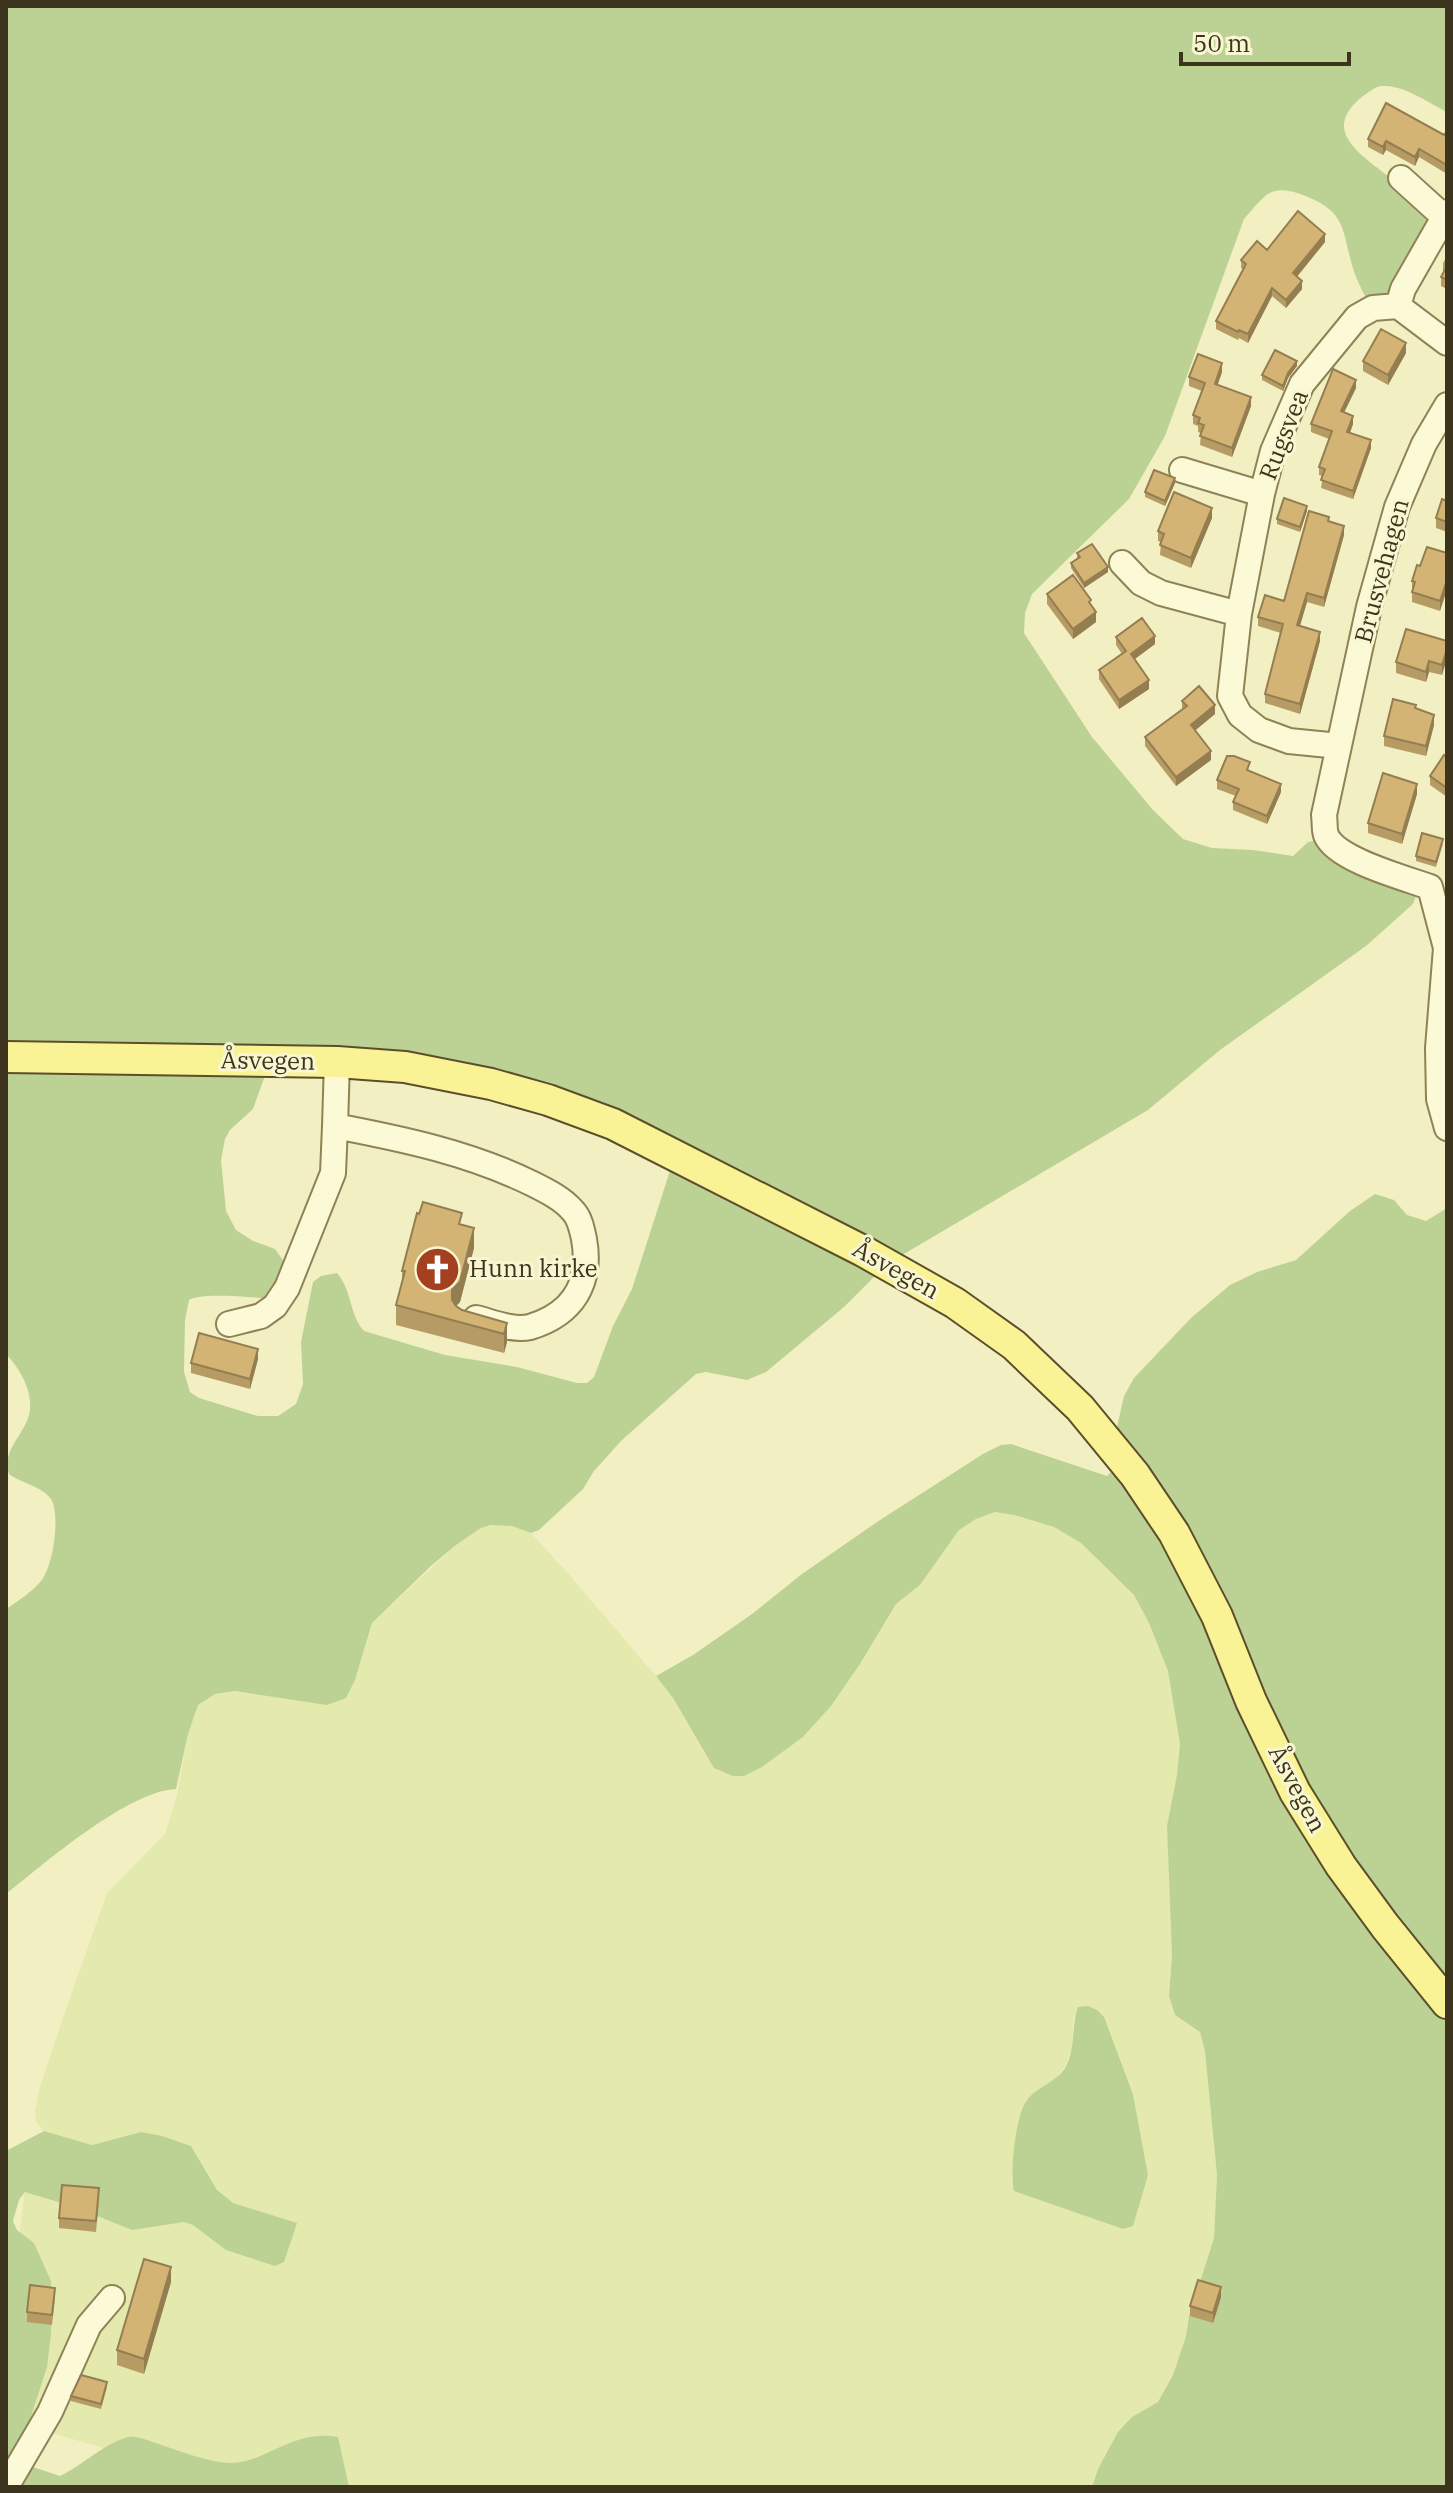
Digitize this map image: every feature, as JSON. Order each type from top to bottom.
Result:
[{"type":"main road","name":"Åsvegen","points":[[6,1057],[337,1062],[405,1067],[491,1084],[548,1100],[613,1124],[863,1251],[955,1303],[1014,1345],[1080,1408],[1135,1475],[1174,1533],[1217,1616],[1251,1701],[1295,1792],[1341,1866],[1447,2003]]},
{"type":"street","points":[[1401,178],[1446,215],[1403,289],[1398,306],[1447,343]]},
{"type":"street","name":"Rugsvea","points":[[1339,746],[1289,741],[1259,730],[1240,715],[1230,696],[1239,614],[1273,451],[1302,384],[1357,317],[1373,308],[1398,306]]},
{"type":"street","name":"Brusvehagen","points":[[1438,883],[1360,861],[1335,847],[1326,834],[1324,815],[1369,607],[1397,507],[1424,444],[1447,405]]},
{"type":"street","points":[[1182,470],[1262,494]]},
{"type":"street","points":[[1122,563],[1141,583],[1161,593],[1239,614]]},
{"type":"street","points":[[1438,883],[1446,948],[1438,1048],[1447,1128]]},
{"type":"street","points":[[229,1324],[261,1316],[275,1306],[287,1288],[333,1173],[337,1062]]},
{"type":"street","points":[[335,1126],[413,1141],[501,1168],[553,1194],[574,1211],[583,1232],[586,1270],[576,1296],[567,1307],[528,1328],[515,1328],[466,1315]]},
{"type":"street","points":[[6,2487],[50,2412],[89,2325],[112,2298]]},
{"type":"green space","points":[[6,6],[1447,6],[1447,112],[1409,92],[1382,86],[1363,96],[1344,122],[1345,134],[1352,145],[1401,188],[1435,231],[1399,309],[1370,306],[1356,277],[1342,226],[1328,209],[1317,201],[1290,191],[1274,191],[1262,199],[1244,219],[1165,436],[1129,499],[1032,594],[1025,613],[1024,633],[1092,737],[1153,810],[1183,839],[1212,848],[1293,856],[1308,842],[1318,840],[1424,874],[1413,904],[1366,946],[1220,1050],[1148,1110],[887,1264],[844,1307],[766,1372],[747,1380],[706,1372],[696,1374],[622,1440],[594,1471],[583,1489],[539,1530],[531,1533],[512,1526],[491,1525],[456,1545],[372,1623],[355,1680],[346,1698],[327,1705],[235,1691],[215,1694],[198,1705],[176,1789],[157,1793],[111,1815],[6,1894],[6,1609],[33,1589],[45,1574],[52,1554],[55,1519],[49,1496],[9,1474],[9,1454],[26,1423],[30,1404],[23,1377],[6,1354]],"holes":[[[267,1070],[508,1081],[676,1152],[632,1289],[613,1326],[594,1377],[587,1383],[577,1383],[517,1367],[445,1355],[364,1331],[337,1273],[321,1276],[313,1282],[301,1342],[303,1384],[296,1404],[278,1416],[258,1416],[199,1398],[190,1392],[184,1372],[185,1320],[189,1300],[215,1296],[269,1298],[287,1266],[275,1249],[253,1241],[236,1230],[226,1211],[221,1160],[225,1139],[230,1130],[253,1109]]]},
{"type":"green space","points":[[1375,1194],[1394,1200],[1407,1215],[1426,1221],[1447,1208],[1447,2487],[1092,2487],[1118,2432],[1132,2417],[1158,2402],[1173,2375],[1214,2238],[1217,2175],[1205,2052],[1200,2032],[1175,2015],[1169,1996],[1172,1955],[1167,1826],[1180,1744],[1168,1671],[1134,1595],[1081,1543],[1054,1527],[995,1512],[976,1519],[959,1530],[920,1585],[896,1604],[831,1706],[803,1737],[762,1767],[744,1776],[733,1776],[714,1768],[673,1698],[656,1676],[693,1655],[752,1614],[802,1574],[877,1522],[1001,1445],[1011,1444],[1107,1476],[1114,1469],[1118,1448],[1117,1427],[1124,1396],[1134,1378],[1191,1318],[1230,1285],[1257,1272],[1296,1260],[1350,1211]]},
{"type":"green space","points":[[995,1512],[1054,1527],[1081,1543],[1134,1595],[1168,1671],[1180,1744],[1169,1995],[1175,2015],[1200,2032],[1205,2052],[1217,2175],[1214,2238],[1173,2375],[1158,2402],[1132,2417],[1098,2469],[1092,2487],[240,2487],[6,2420],[6,2350],[30,2145],[217,2190],[191,2146],[141,2132],[92,2145],[44,2131],[36,2122],[35,2111],[39,2090],[107,1893],[165,1834],[177,1795],[188,1734],[198,1705],[215,1694],[235,1691],[267,1695],[355,1680],[372,1623],[456,1545],[481,1528],[512,1526],[531,1533],[566,1571],[656,1676],[688,1725],[762,1767],[803,1737],[831,1706],[896,1604],[920,1585],[959,1530]],"holes":[[[1074,2017],[1104,2018],[1133,2093],[1148,2175],[1123,2229],[1015,2191],[1011,2181],[1017,2129],[1026,2100],[1052,2083],[1065,2067],[1072,2047]]]},
{"type":"green space","points":[[1088,2006],[1104,2017],[1133,2094],[1148,2175],[1133,2226],[1123,2229],[1014,2191],[1014,2144],[1023,2107],[1031,2096],[1065,2068],[1071,2053],[1078,2007]]},
{"type":"green space","points":[[44,2131],[92,2145],[141,2132],[191,2146],[217,2190],[233,2203],[297,2223],[284,2262],[275,2266],[226,2250],[193,2225],[184,2222],[132,2230],[75,2207],[25,2192],[19,2200],[13,2221],[17,2230],[34,2243],[51,2281],[51,2334],[47,2367],[21,2447],[30,2466],[60,2476],[112,2443],[129,2437],[231,2463],[257,2457],[294,2441],[322,2436],[338,2437],[349,2487],[6,2487],[6,2151]]},
{"type":"building","points":[[1386,103],[1444,135],[1447,132],[1447,165],[1419,149],[1415,157],[1386,141],[1383,147],[1368,139]]},
{"type":"building","points":[[1298,211],[1325,234],[1293,273],[1302,281],[1286,300],[1272,288],[1248,334],[1216,321],[1246,264],[1241,260],[1257,241],[1267,250]]},
{"type":"building","points":[[1447,266],[1447,280],[1441,277]]},
{"type":"building","points":[[1381,329],[1406,343],[1388,375],[1363,361]]},
{"type":"building","points":[[1275,350],[1297,361],[1283,386],[1262,375]]},
{"type":"building","points":[[1198,354],[1222,363],[1215,384],[1251,397],[1232,448],[1200,436],[1204,425],[1198,423],[1200,418],[1193,415],[1205,383],[1189,377]]},
{"type":"building","points":[[1333,369],[1356,380],[1341,411],[1353,416],[1347,432],[1371,440],[1353,491],[1321,480],[1325,469],[1319,467],[1332,431],[1311,424]]},
{"type":"building","points":[[1154,470],[1175,478],[1165,501],[1145,492]]},
{"type":"building","points":[[1174,492],[1212,508],[1191,558],[1160,545],[1164,534],[1158,531]]},
{"type":"building","points":[[1284,498],[1307,506],[1300,527],[1277,519]]},
{"type":"building","points":[[1442,499],[1447,501],[1447,522],[1436,518]]},
{"type":"building","points":[[1309,511],[1344,526],[1324,598],[1307,593],[1297,625],[1320,632],[1300,704],[1265,694],[1283,624],[1258,617],[1265,595],[1284,601]]},
{"type":"building","points":[[1092,544],[1108,567],[1084,583],[1071,563],[1080,557],[1077,553]]},
{"type":"building","points":[[1427,547],[1447,553],[1447,580],[1440,601],[1412,592],[1417,565],[1420,566]]},
{"type":"building","points":[[1073,575],[1096,612],[1073,629],[1047,594]]},
{"type":"building","points":[[1142,618],[1155,636],[1131,654],[1149,680],[1119,700],[1099,670],[1126,651],[1116,637]]},
{"type":"building","points":[[1406,629],[1447,641],[1442,665],[1429,661],[1426,672],[1396,662]]},
{"type":"building","points":[[1199,686],[1215,705],[1191,725],[1211,751],[1176,777],[1145,737],[1187,706],[1182,701]]},
{"type":"building","points":[[1393,699],[1416,705],[1415,708],[1434,715],[1426,746],[1384,736]]},
{"type":"building","points":[[1444,755],[1447,757],[1447,788],[1430,776]]},
{"type":"building","points":[[1227,756],[1250,762],[1247,770],[1281,784],[1267,816],[1233,802],[1239,789],[1217,780]]},
{"type":"building","points":[[1383,773],[1417,784],[1402,834],[1368,823]]},
{"type":"building","points":[[1422,833],[1443,839],[1436,862],[1416,856]]},
{"type":"building","name":"Hunn kirke","points":[[423,1202],[462,1213],[459,1224],[474,1228],[460,1282],[452,1290],[452,1300],[462,1310],[507,1323],[504,1334],[396,1305],[417,1213]]},
{"type":"building","points":[[199,1333],[258,1349],[250,1379],[191,1363]]},
{"type":"building","points":[[62,2185],[99,2188],[96,2221],[59,2218]]},
{"type":"building","points":[[144,2259],[171,2267],[144,2359],[117,2350]]},
{"type":"building","points":[[1198,2280],[1221,2287],[1213,2313],[1190,2306]]},
{"type":"building","points":[[30,2285],[55,2288],[52,2315],[27,2312]]},
{"type":"building","points":[[81,2375],[107,2382],[101,2404],[71,2396]]},
{"type":"place","name":"Hunn kirke","points":[[438,1269]]}]
